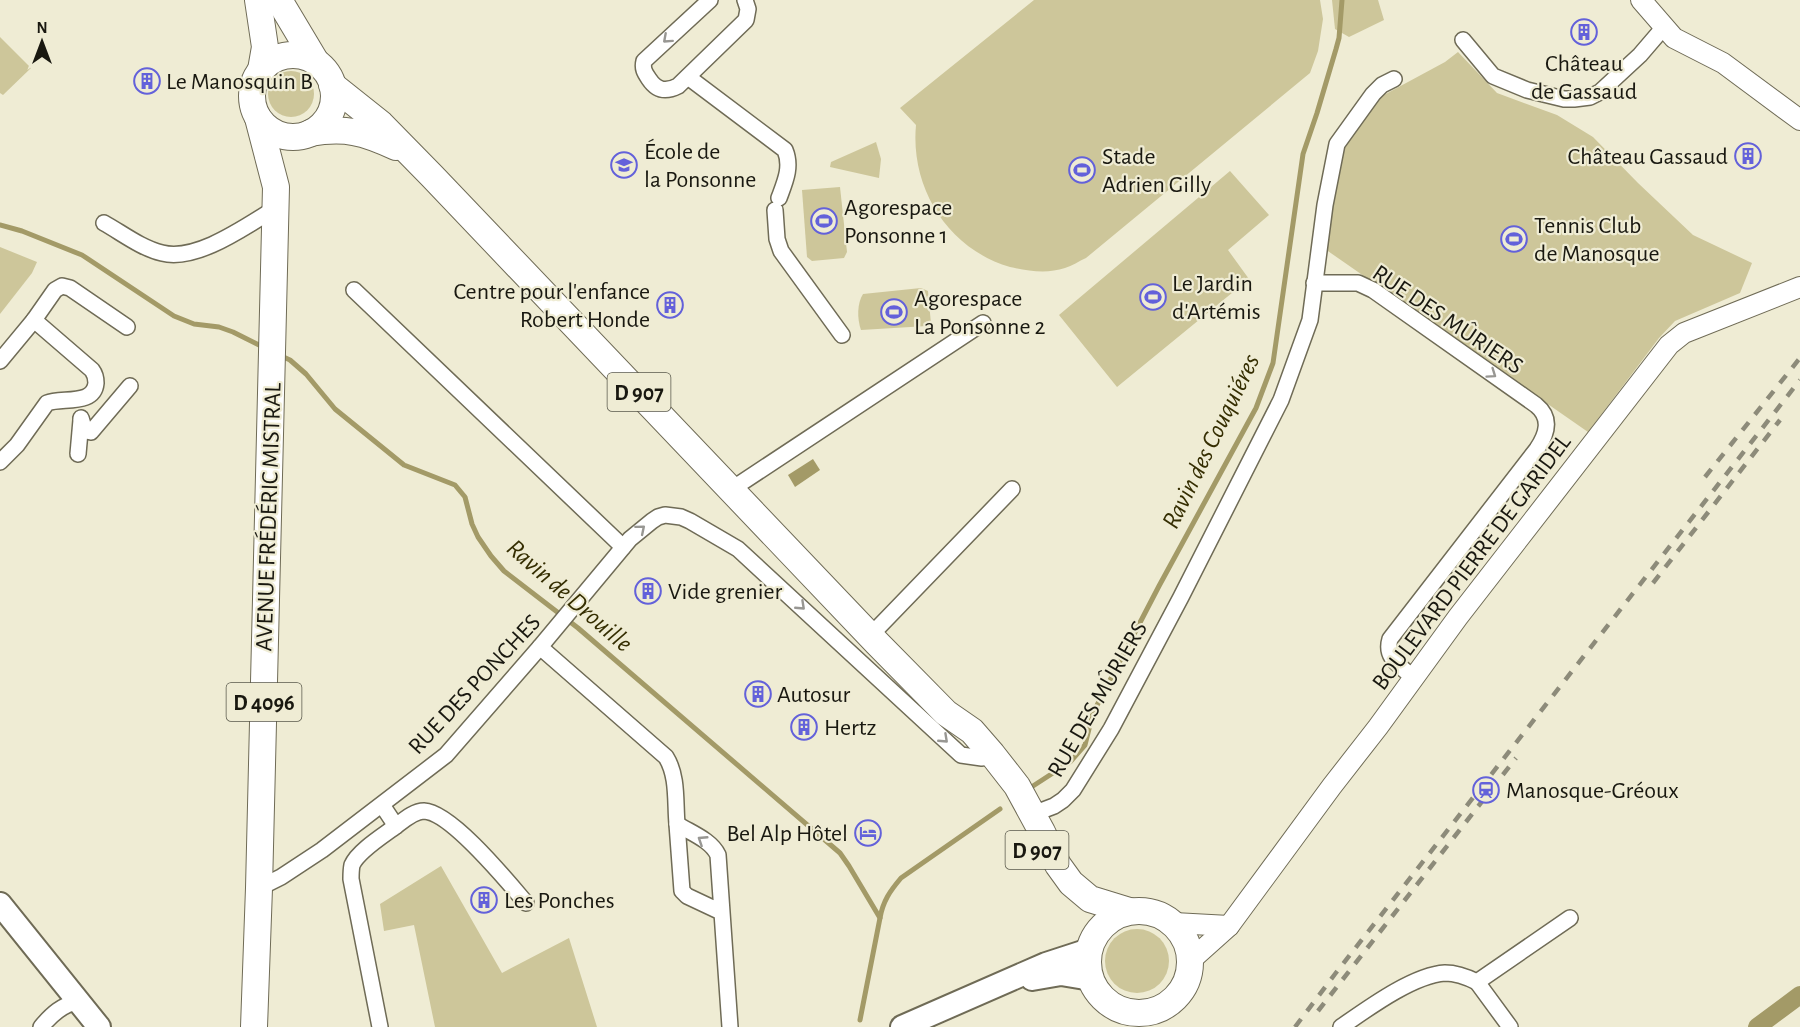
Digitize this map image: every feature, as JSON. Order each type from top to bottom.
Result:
[{"type":"main road","points":[[262,2],[329,76],[334,97],[327,118],[314,133],[288,136],[266,127],[258,118],[253,106],[254,81],[261,70],[269,62],[291,55],[304,56],[316,62]]},
{"type":"main road","points":[[261,70],[265,47],[262,2]]},
{"type":"main road","name":"D 907","points":[[332,85],[381,124],[470,215],[946,713],[1011,796],[1057,886],[1080,911],[1086,923],[1091,945]]},
{"type":"main road","name":"AVENUE FRÉDÉRIC MISTRAL","points":[[254,1027],[276,198],[258,118]]},
{"type":"main road","name":"D 907","points":[[314,133],[347,131],[364,133],[406,151]]},
{"type":"main road","name":"AVENUE FRÉDÉRIC MISTRAL","points":[[276,198],[290,152],[314,133]]},
{"type":"main road","name":"D 907","points":[[946,713],[972,731],[1017,786],[1058,866],[1071,883],[1090,899],[1129,911]]},
{"type":"main road","points":[[0,904],[72,1003],[83,1027]]},
{"type":"main road","points":[[1145,910],[1161,915],[1174,923],[1185,937],[1191,960],[1190,973],[1182,990],[1169,1004],[1147,1019],[1127,1011],[1110,1016],[1091,979],[1088,965],[1091,945],[1101,927],[1114,917],[1129,911],[1145,910]]},
{"type":"main road","points":[[0,920],[72,1003],[99,1027]]},
{"type":"main road","points":[[902,1027],[1091,945]]},
{"type":"main road","points":[[1004,983],[1061,974],[1091,979]]},
{"type":"street","points":[[710,0],[644,62],[644,73],[653,85],[661,90],[678,86],[746,20],[748,9],[745,0]]},
{"type":"street","points":[[1641,0],[1669,33],[1723,63],[1800,120]]},
{"type":"street","points":[[1463,40],[1493,76],[1527,90],[1569,99],[1596,94],[1669,33]]},
{"type":"street","points":[[688,77],[785,150],[788,173],[777,204],[777,239],[781,251],[842,335]]},
{"type":"street","points":[[1314,283],[1325,205],[1337,144],[1373,94],[1382,85],[1394,79]]},
{"type":"street","points":[[104,223],[161,253],[184,255],[216,242],[276,198]]},
{"type":"street","name":"RUE DES MÛRIERS","points":[[1033,814],[1054,806],[1073,790],[1112,729],[1281,400],[1308,330],[1314,283],[1359,283],[1373,290],[1536,405],[1546,418],[1546,434],[1537,449],[1390,639],[1388,651],[1393,660],[1414,678]]},
{"type":"street","points":[[0,361],[55,290],[62,286],[69,288],[127,327]]},
{"type":"street","name":"BOULEVARD PIERRE DE GARIDEL","points":[[1191,960],[1229,926],[1589,446],[1669,345],[1684,333],[1800,287]]},
{"type":"street","points":[[354,290],[623,547]]},
{"type":"street","points":[[1,459],[18,445],[47,403],[83,399],[94,391],[96,382],[94,373],[34,320]]},
{"type":"street","points":[[732,489],[983,323]]},
{"type":"street","points":[[81,418],[86,431],[93,431],[130,386]]},
{"type":"street","points":[[78,454],[83,399]]},
{"type":"street","points":[[870,636],[1012,489]]},
{"type":"street","name":"RUE DES PONCHES","points":[[259,888],[281,877],[322,850],[446,755],[623,547],[644,526],[658,517],[681,517],[731,544],[961,755],[982,758]]},
{"type":"street","points":[[540,647],[666,757],[673,777],[682,891],[687,896],[721,912]]},
{"type":"street","points":[[382,805],[396,826]]},
{"type":"street","points":[[380,1027],[351,879],[351,871],[361,853],[415,813],[428,811],[460,832],[491,862],[526,903]]},
{"type":"street","points":[[677,824],[708,843],[718,853],[729,1027]]},
{"type":"street","points":[[1477,982],[1570,918]]},
{"type":"street","points":[[1174,923],[1229,926]]},
{"type":"street","points":[[1341,1027],[1387,996],[1420,980],[1445,973],[1456,974],[1477,982],[1510,1027]]},
{"type":"street","points":[[41,1027],[55,1012],[72,1003]]},
{"type":"shaded area","name":"Stade Adrien Gilly","points":[[1034,0],[1320,0],[1323,19],[1318,51],[1310,73],[1086,258],[1065,268],[1038,271],[1010,267],[988,258],[968,246],[951,231],[927,193],[919,171],[916,125],[900,108]]},
{"type":"shaded area","points":[[1332,0],[1378,0],[1384,20],[1349,37],[1335,29]]},
{"type":"shaded area","points":[[0,37],[31,68],[3,95],[0,93]]},
{"type":"shaded area","name":"Tennis Club de Manosque","points":[[1458,52],[1497,93],[1557,115],[1593,137],[1693,235],[1752,263],[1740,293],[1675,321],[1659,338],[1588,432],[1325,249],[1340,154],[1382,96],[1445,62]]},
{"type":"shaded area","points":[[291,71],[307,78],[314,94],[307,110],[291,117],[275,110],[268,94],[275,78]]},
{"type":"shaded area","points":[[876,142],[881,159],[879,178],[830,167],[831,162]]},
{"type":"shaded area","name":"Le Jardin d'Artémis","points":[[1230,171],[1269,215],[1228,250],[1249,279],[1117,387],[1059,315]]},
{"type":"shaded area","name":"Agorespace Ponsonne 1","points":[[840,187],[847,252],[844,258],[812,261],[807,257],[802,190]]},
{"type":"shaded area","points":[[0,247],[37,262],[32,273],[0,314]]},
{"type":"shaded area","name":"Agorespace La Ponsonne 2","points":[[921,288],[928,291],[931,324],[861,330],[858,311],[863,294]]},
{"type":"shaded area","points":[[813,459],[820,470],[795,487],[788,475]]},
{"type":"shaded area","points":[[441,866],[502,973],[569,938],[597,1027],[435,1027],[414,925],[384,931],[380,904]]},
{"type":"shaded area","points":[[1131,929],[1143,929],[1160,938],[1167,949],[1169,961],[1167,973],[1160,984],[1143,993],[1131,993],[1119,988],[1110,979],[1105,967],[1105,955],[1110,943],[1119,934]]},
{"type":"waterway","name":"Ravin des Couquiéres","points":[[1033,786],[1070,762],[1085,745],[1093,713],[1256,408],[1273,363],[1303,154],[1339,38],[1342,0]]},
{"type":"waterway","name":"Ravin de Drouille","points":[[0,225],[22,231],[82,255],[174,316],[194,324],[219,327],[265,348]]},
{"type":"waterway","name":"Ravin de Drouille","points":[[279,355],[290,360],[306,374],[335,409],[404,465],[455,485],[465,497],[478,537],[504,571],[578,628],[840,853],[880,918],[860,1020]]},
{"type":"waterway","name":"Ravin des Couquiéres","points":[[880,918],[888,896],[901,878],[1000,809]]},
{"type":"waterway","points":[[1757,1027],[1800,995]]},
{"type":"railway","points":[[1705,477],[1800,358]]},
{"type":"railway","points":[[1295,1027],[1800,380]]},
{"type":"railway","points":[[1653,583],[1780,420]]},
{"type":"railway","points":[[1318,1011],[1516,758]]},
{"type":"place","name":"Château de Gassaud","points":[[1584,32]]},
{"type":"place","name":"Le Manosquin B","points":[[147,81]]},
{"type":"place","name":"Château Gassaud","points":[[1748,156]]},
{"type":"place","name":"École de la Ponsonne","points":[[624,165]]},
{"type":"place","name":"Stade Adrien Gilly","points":[[1082,170]]},
{"type":"place","name":"Agorespace Ponsonne 1","points":[[824,221]]},
{"type":"place","name":"Tennis Club de Manosque","points":[[1514,239]]},
{"type":"place","name":"Le Jardin d'Artémis","points":[[1153,297]]},
{"type":"place","name":"Centre pour l'enfance Robert Honde","points":[[670,305]]},
{"type":"place","name":"Agorespace La Ponsonne 2","points":[[894,312]]},
{"type":"place","name":"Vide grenier","points":[[648,591]]},
{"type":"place","name":"Autosur","points":[[758,694]]},
{"type":"place","name":"Hertz","points":[[804,727]]},
{"type":"place","name":"Manosque-Gréoux","points":[[1486,790]]},
{"type":"place","name":"Bel Alp Hôtel","points":[[868,833]]},
{"type":"place","name":"Les Ponches","points":[[484,900]]}]
